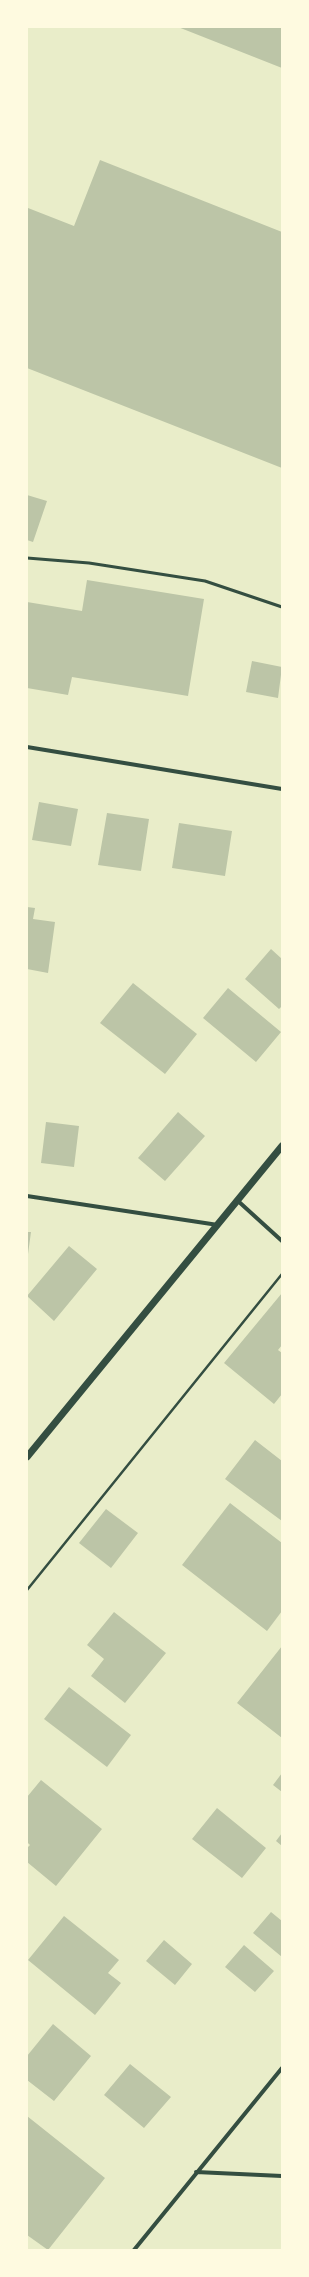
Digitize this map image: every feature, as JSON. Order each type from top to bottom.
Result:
[{"type":"street","points":[[27,747],[282,789]]},
{"type":"street","points":[[27,1457],[282,1146]]},
{"type":"street","points":[[27,1196],[218,1225]]},
{"type":"street","points":[[238,1201],[282,1241]]},
{"type":"street","points":[[134,2250],[282,2068]]},
{"type":"street","points":[[196,2172],[282,2176]]},
{"type":"lane","points":[[27,558],[89,563],[205,581],[282,607]]},
{"type":"path","points":[[27,1590],[282,1274]]},
{"type":"building","points":[[178,27],[282,27],[282,68]]},
{"type":"building","points":[[100,160],[282,232],[282,468],[27,368],[28,208],[74,226]]},
{"type":"building","points":[[27,495],[47,501],[33,542],[27,540]]},
{"type":"building","points":[[87,580],[204,599],[188,696],[72,677],[68,695],[27,688],[27,602],[82,611]]},
{"type":"building","points":[[252,661],[282,667],[278,698],[246,692]]},
{"type":"building","points":[[39,802],[78,809],[71,846],[32,840]]},
{"type":"building","points":[[107,813],[149,819],[141,871],[98,865]]},
{"type":"building","points":[[179,823],[232,831],[225,876],[172,868]]},
{"type":"building","points":[[27,907],[35,908],[33,919],[55,922],[48,973],[27,969]]},
{"type":"building","points":[[271,949],[282,959],[282,1006],[279,1009],[245,979]]},
{"type":"building","points":[[133,983],[197,1034],[165,1074],[100,1023]]},
{"type":"building","points":[[228,988],[281,1032],[256,1062],[203,1018]]},
{"type":"building","points":[[178,1112],[205,1136],[165,1181],[138,1158]]},
{"type":"building","points":[[46,1122],[79,1126],[74,1167],[41,1163]]},
{"type":"building","points":[[27,1232],[31,1232],[28,1254],[27,1254]]},
{"type":"building","points":[[69,1246],[97,1269],[54,1321],[27,1296]]},
{"type":"building","points":[[282,1293],[282,1345],[278,1350],[282,1353],[282,1394],[274,1404],[224,1363]]},
{"type":"building","points":[[255,1440],[282,1461],[282,1521],[225,1479]]},
{"type":"building","points":[[230,1503],[282,1543],[282,1611],[267,1631],[182,1565]]},
{"type":"building","points":[[106,1509],[138,1533],[111,1568],[79,1543]]},
{"type":"building","points":[[114,1612],[166,1653],[125,1703],[91,1676],[104,1659],[87,1645]]},
{"type":"building","points":[[282,1646],[282,1738],[237,1703]]},
{"type":"building","points":[[69,1687],[131,1735],[107,1767],[44,1719]]},
{"type":"building","points":[[282,1773],[282,1792],[273,1785]]},
{"type":"building","points":[[41,1780],[102,1829],[56,1886],[27,1862],[27,1848],[30,1845],[27,1842],[27,1797]]},
{"type":"building","points":[[217,1808],[266,1848],[242,1878],[192,1839]]},
{"type":"building","points":[[282,1833],[282,1846],[276,1841]]},
{"type":"building","points":[[271,1912],[282,1921],[282,1957],[253,1933]]},
{"type":"building","points":[[64,1916],[119,1960],[108,1973],[121,1983],[95,2015],[28,1960]]},
{"type":"building","points":[[164,1940],[192,1964],[175,1985],[146,1961]]},
{"type":"building","points":[[244,1945],[274,1971],[255,1992],[225,1967]]},
{"type":"building","points":[[53,2024],[91,2056],[54,2101],[27,2080],[27,2056]]},
{"type":"building","points":[[130,2064],[171,2097],[144,2128],[104,2095]]},
{"type":"building","points":[[27,2116],[105,2178],[48,2250],[27,2235]]}]
